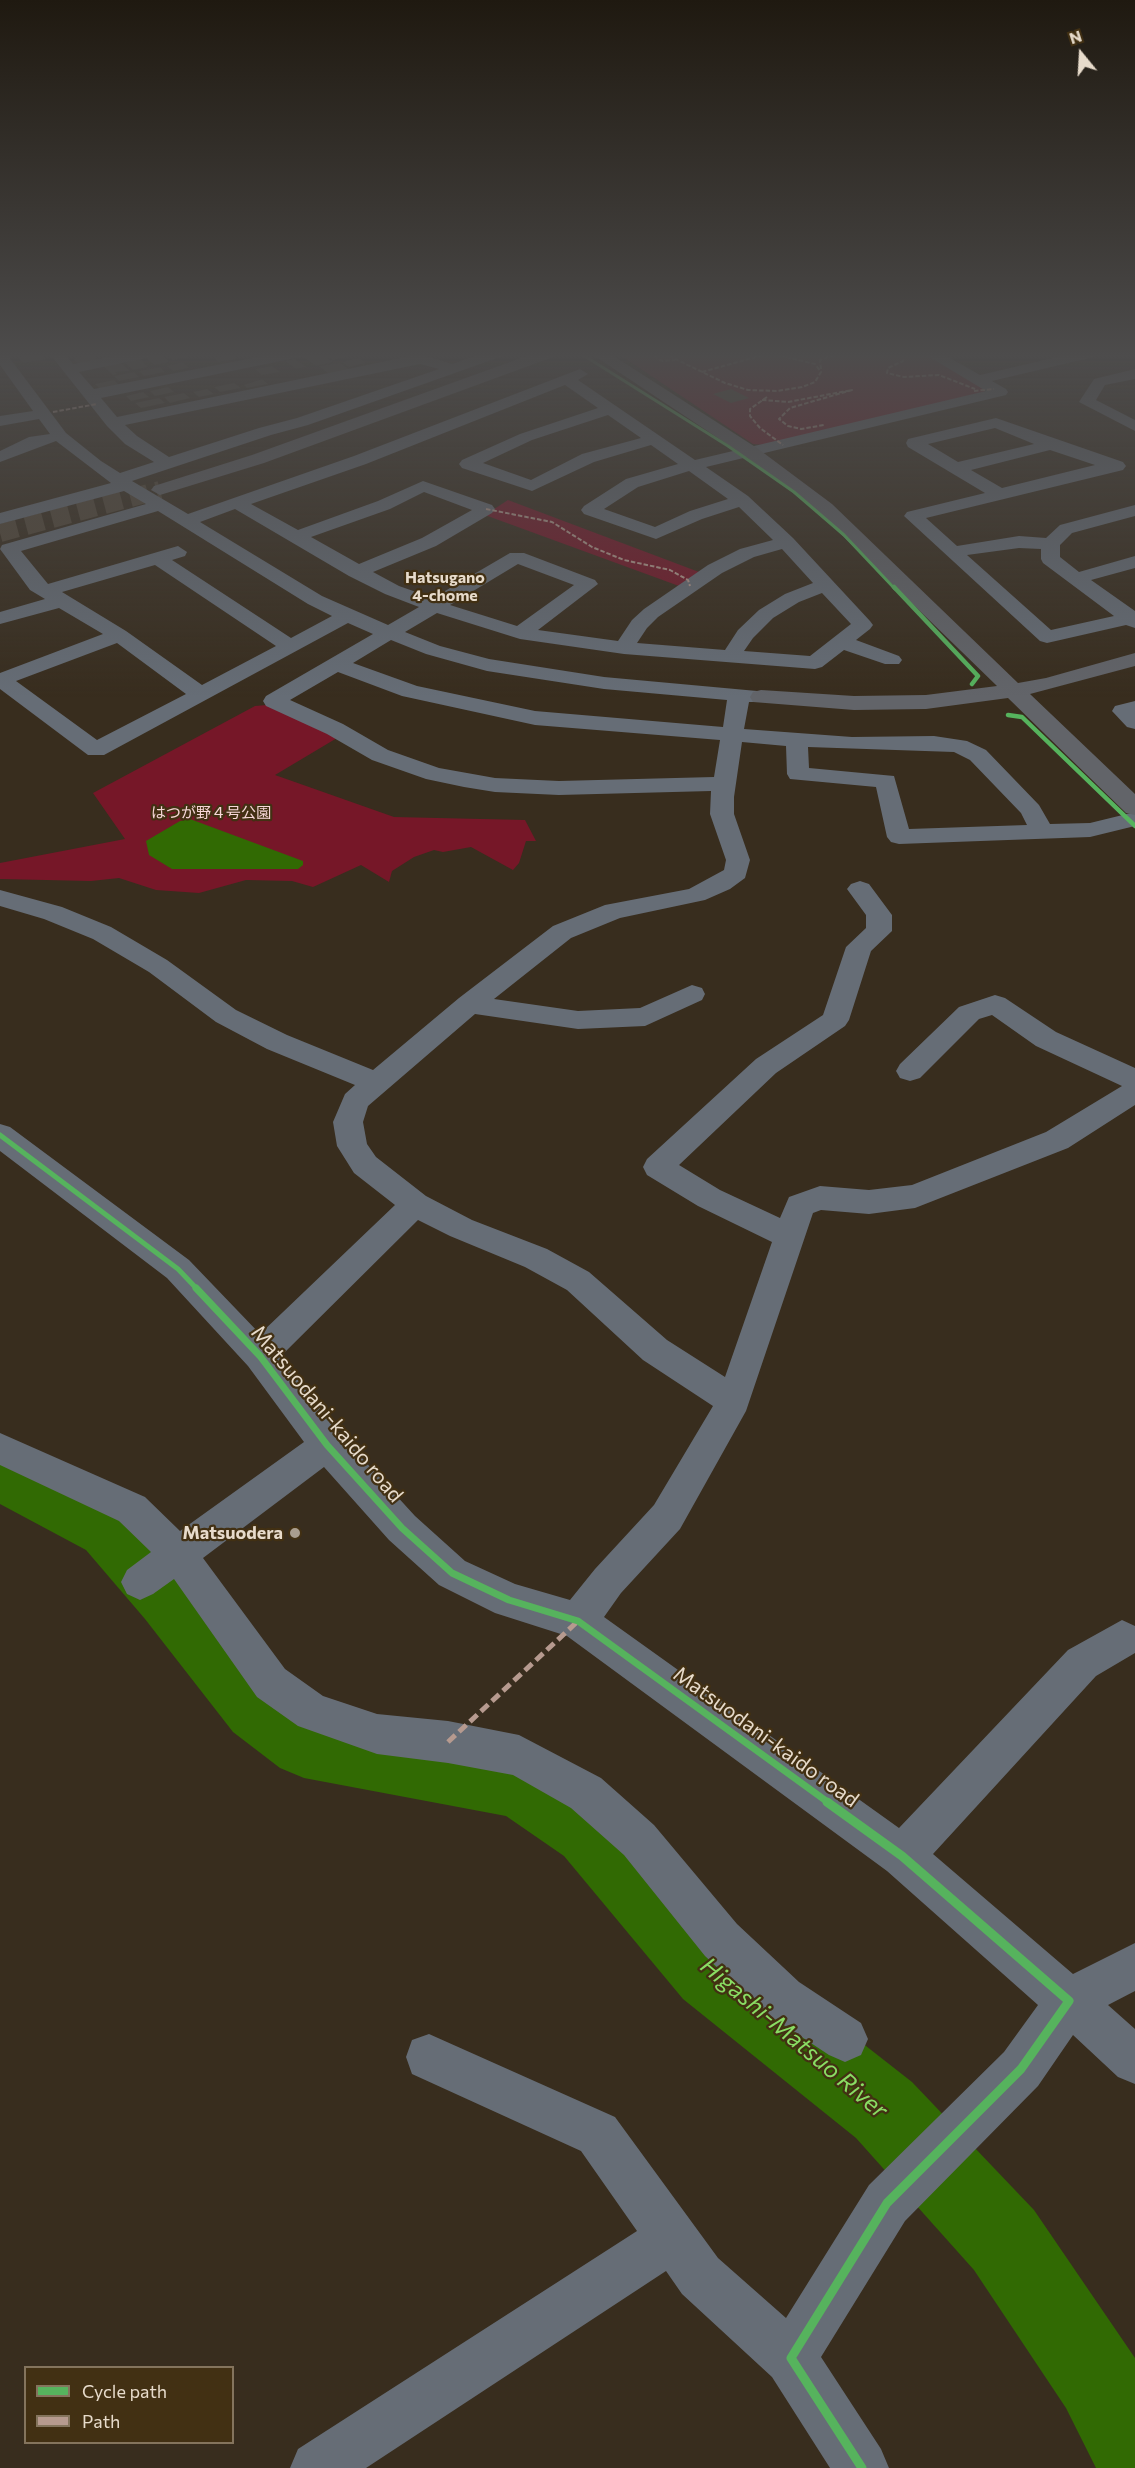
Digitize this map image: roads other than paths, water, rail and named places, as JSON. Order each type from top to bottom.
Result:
[{"type":"street","points":[[101,468],[121,482],[160,498],[185,521],[315,600],[347,616],[387,634],[487,665],[544,676],[750,696],[854,703],[926,702],[1016,692],[1135,659]]},
{"type":"street","points":[[0,519],[29,507],[121,482],[154,468]]},
{"type":"street","points":[[200,694],[119,635],[37,586],[9,549],[160,498],[235,468]]},
{"type":"street","points":[[185,521],[337,468]]},
{"type":"street","points":[[480,468],[532,486],[568,468]]},
{"type":"street","points":[[683,468],[632,483],[590,510],[656,534],[696,514],[742,500]]},
{"type":"street","points":[[237,503],[356,572],[432,606],[520,633],[624,648],[815,663],[863,625],[786,542],[742,500],[698,468]]},
{"type":"street","points":[[771,468],[843,524],[1135,808]]},
{"type":"street","points":[[956,468],[1001,495]]},
{"type":"street","points":[[1102,468],[913,516],[1047,637],[1133,619]]},
{"type":"street","points":[[294,537],[384,505],[423,486],[486,509],[429,542],[356,572]]},
{"type":"street","points":[[1133,619],[1074,579],[1050,559],[1051,544],[1066,529],[1135,510]]},
{"type":"street","points":[[624,648],[639,624],[651,613],[715,569],[747,553],[786,542]]},
{"type":"street","points":[[951,552],[1019,542],[1051,544]]},
{"type":"street","points":[[0,618],[157,558],[179,552]]},
{"type":"street","points":[[520,633],[527,625],[588,584],[517,557],[274,702],[336,729],[380,755],[406,765],[464,780],[527,787],[723,783]]},
{"type":"street","points":[[157,558],[291,647]]},
{"type":"street","points":[[1074,579],[1135,562]]},
{"type":"street","points":[[729,657],[745,634],[766,614],[792,598],[824,585]]},
{"type":"street","points":[[119,635],[1,679],[89,753],[347,616]]},
{"type":"street","points":[[841,642],[892,660]]},
{"type":"street","points":[[336,664],[410,691],[502,712],[535,717],[797,740],[863,744],[934,743],[970,750],[1031,810],[1042,832]]},
{"type":"street","points":[[734,1401],[655,1350],[578,1281],[536,1258],[461,1228],[415,1204],[365,1165],[352,1146],[348,1122],[356,1101],[376,1082],[469,1004],[562,932],[614,911],[696,895],[722,884],[736,873],[738,860],[722,814],[723,783],[732,733],[750,696]]},
{"type":"street","points":[[1135,707],[1122,711],[1135,722]]},
{"type":"street","points":[[797,740],[798,774],[886,781],[899,837],[1089,830],[1135,819]]},
{"type":"street","points":[[788,1236],[709,1198],[658,1167],[766,1066],[835,1020],[859,947],[879,932],[879,915],[860,889]]},
{"type":"street","points":[[0,898],[53,913],[102,933],[158,966],[226,1016],[277,1042],[376,1082]]},
{"type":"street","points":[[469,1004],[578,1020],[645,1017],[693,994]]},
{"type":"street","points":[[910,1071],[969,1013],[995,1004],[1046,1040],[1135,1080]]},
{"type":"street","points":[[578,1621],[608,1581],[667,1517],[734,1401],[800,1205],[820,1198],[869,1202],[915,1196],[1057,1140],[1135,1091]]},
{"type":"street","name":"Matsuodani-kaido road","points":[[0,1136],[178,1269],[260,1356],[327,1445],[402,1528],[452,1573],[509,1600],[578,1621],[902,1856],[1135,2060]]},
{"type":"street","points":[[260,1356],[415,1204]]},
{"type":"street","points":[[160,1567],[327,1445]]},
{"type":"street","points":[[0,1448],[132,1509],[160,1567],[271,1683],[312,1712],[377,1734],[448,1742],[519,1756],[586,1792],[639,1840],[721,1940],[783,1998],[845,2039]]},
{"type":"street","points":[[902,1856],[1082,1663],[1122,1639]]},
{"type":"street","points":[[791,2358],[887,2203],[1021,2069],[1069,2001],[1135,1966]]},
{"type":"street","points":[[429,2057],[598,2134],[700,2276],[791,2358],[862,2468]]},
{"type":"street","points":[[317,2468],[672,2238]]},
{"type":"waterway","name":"Higashi-Matsuo River","points":[[0,1474],[108,1530],[168,1598],[257,1709],[304,1744],[520,1784],[589,1831],[710,1972],[884,2110],[1004,2240],[1097,2377],[1135,2450]]},
{"type":"tunnel","points":[[0,533],[160,490]]},
{"type":"place","name":"Matsuodera","points":[[295,1533]]},
{"type":"district","name":"Hatsugano 4-chome","points":[[445,587]]},
{"type":"park label","name":"はつが野４号公園","points":[[211,813]]}]
